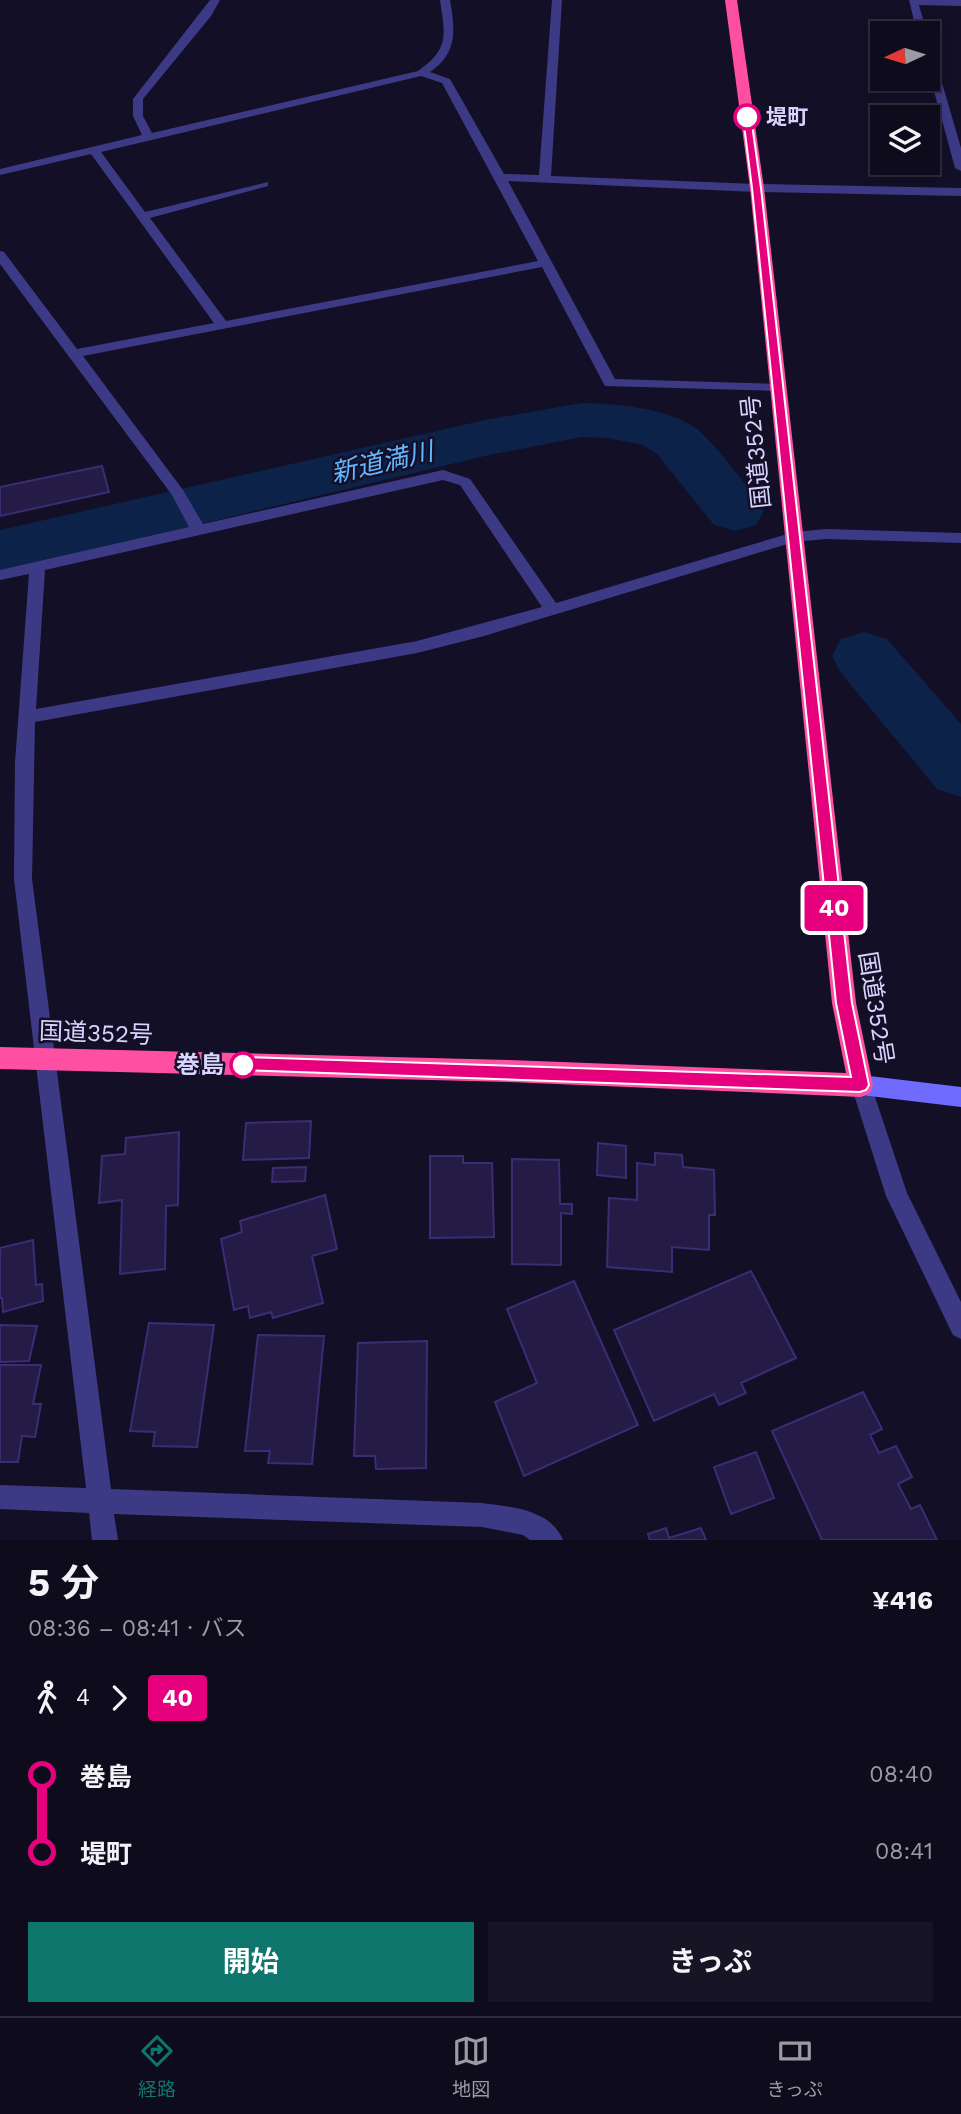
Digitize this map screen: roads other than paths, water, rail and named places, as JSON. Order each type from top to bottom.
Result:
[{"type":"highway","name":"国道352号","points":[[0,1058],[509,1071],[860,1085],[844,1003],[757,188],[731,0]]},
{"type":"street","points":[[148,138],[138,116],[138,99],[207,14],[215,0]]},
{"type":"street","points":[[0,172],[422,73],[437,64],[447,51],[450,40],[445,0]]},
{"type":"street","points":[[545,178],[557,0]]},
{"type":"street","points":[[919,21],[913,2],[961,3]]},
{"type":"street","points":[[422,73],[446,82],[610,383],[778,387]]},
{"type":"street","points":[[939,91],[961,168]]},
{"type":"street","points":[[94,150],[222,326]]},
{"type":"street","points":[[500,177],[757,188],[961,192]]},
{"type":"street","points":[[142,216],[264,184]]},
{"type":"street","points":[[0,255],[178,493],[196,526]]},
{"type":"street","points":[[74,354],[546,263]]},
{"type":"street","points":[[0,575],[196,526],[443,475],[465,482],[552,609]]},
{"type":"street","points":[[29,717],[385,654],[484,630],[793,537],[826,534],[961,538]]},
{"type":"street","points":[[37,567],[29,717],[22,774],[23,879],[43,1059],[105,1540]]},
{"type":"street","points":[[961,1097],[860,1085],[897,1196],[961,1327]]},
{"type":"street","points":[[0,1497],[482,1515],[528,1523],[550,1540]]},
{"type":"waterway","name":"新道満川","points":[[0,551],[485,438],[582,420],[636,426],[661,432],[677,441],[735,511]]},
{"type":"waterway","name":"新道満川","points":[[864,656],[961,770]]},
{"type":"place","name":"堤町","points":[[747,117]]},
{"type":"place","name":"巻島","points":[[243,1065]]}]
